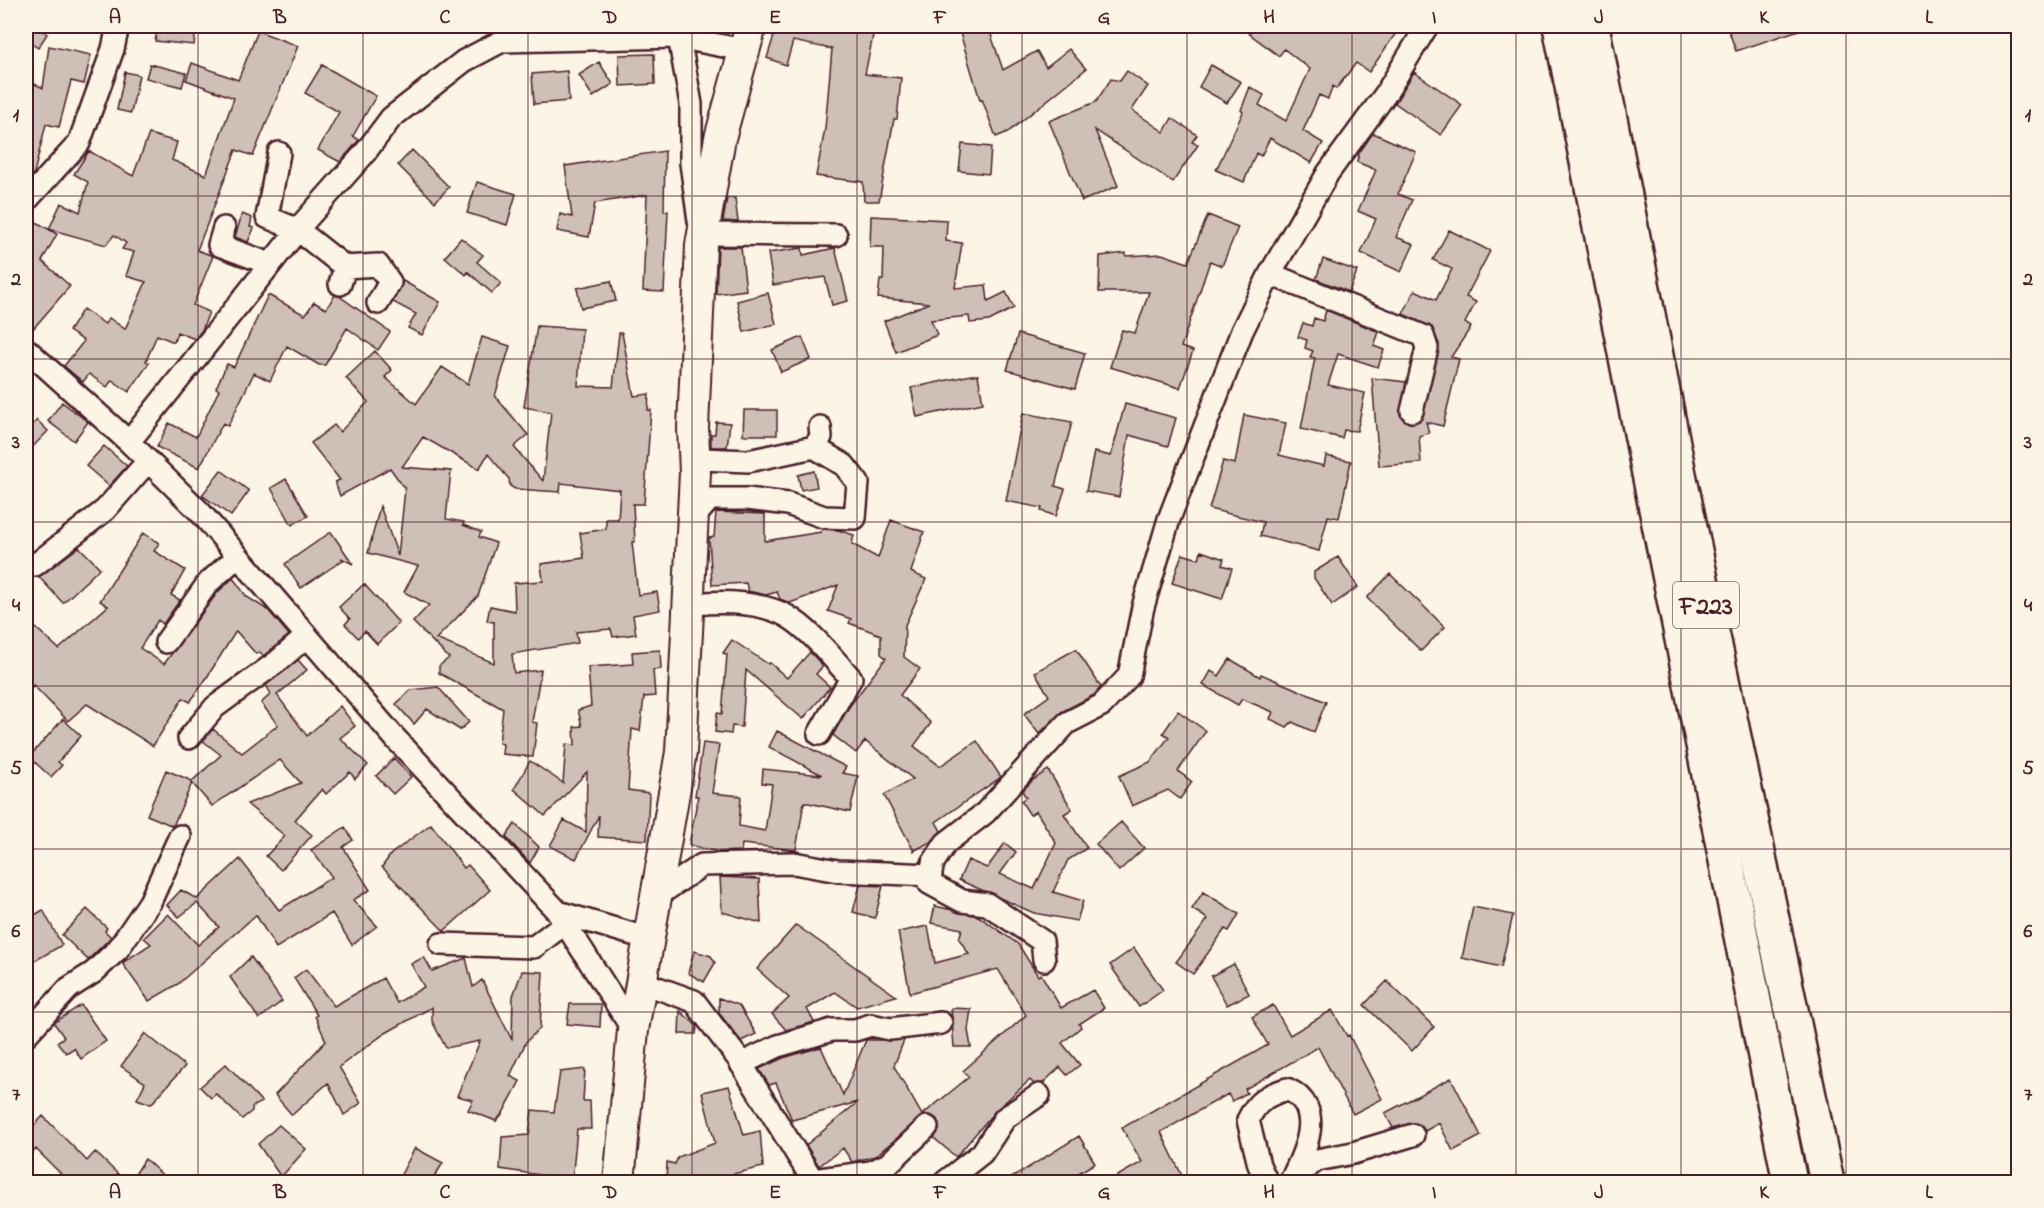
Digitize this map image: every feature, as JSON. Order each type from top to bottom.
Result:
[{"type":"main road","name":"F223","points":[[1560,26],[1790,1182]]},
{"type":"main road","name":"F223","points":[[1592,26],[1679,474],[1827,1182]]},
{"type":"main road","points":[[619,1182],[633,1030],[681,752],[695,473],[693,428],[702,240],[720,138],[748,38]]},
{"type":"street","points":[[26,201],[79,143],[113,49],[118,26]]},
{"type":"street","points":[[1044,960],[1042,941],[987,904],[962,901],[929,883],[933,863],[946,843],[985,813],[1067,723],[1102,705],[1130,676],[1143,607],[1169,519],[1242,332],[1270,274],[1328,173],[1384,95],[1426,26]]},
{"type":"street","points":[[677,31],[691,104],[692,163],[702,240],[836,235]]},
{"type":"street","points":[[129,442],[270,264],[391,118],[464,61],[502,41],[677,31],[748,38]]},
{"type":"street","points":[[279,153],[267,217],[298,230],[343,276],[378,265],[390,282],[378,303]]},
{"type":"street","points":[[225,228],[219,245],[270,264]]},
{"type":"street","points":[[1270,274],[1379,316],[1423,336],[1426,348],[1412,411]]},
{"type":"street","points":[[26,349],[129,442],[200,512],[395,738],[562,918],[633,1030]]},
{"type":"street","points":[[691,521],[710,499],[757,500],[788,504],[824,517],[855,518],[858,483],[817,437],[748,461],[704,459],[695,473]]},
{"type":"street","points":[[35,565],[105,510],[148,461]]},
{"type":"street","points":[[166,642],[208,583],[237,556]]},
{"type":"street","points":[[687,619],[696,604],[724,602],[767,609],[787,616],[813,638],[851,678],[819,734]]},
{"type":"street","points":[[189,738],[215,707],[307,636]]},
{"type":"street","points":[[26,1035],[69,988],[94,972],[118,949],[150,902],[180,836]]},
{"type":"street","points":[[654,898],[702,865],[794,863],[838,871],[931,875]]},
{"type":"street","points":[[562,918],[649,939]]},
{"type":"street","points":[[441,944],[534,947],[562,918]]},
{"type":"street","points":[[641,982],[694,1001],[741,1064],[813,1181],[871,1172],[888,1164],[927,1127]]},
{"type":"street","points":[[741,1064],[778,1046],[832,1030],[855,1030],[871,1025],[890,1029],[941,1023]]},
{"type":"street","points":[[1267,1182],[1259,1165],[1248,1120],[1255,1105],[1267,1096],[1287,1089],[1299,1094],[1307,1105],[1310,1140],[1291,1180]]},
{"type":"street","points":[[945,1182],[982,1153],[1005,1118],[1039,1095]]},
{"type":"street","points":[[1291,1180],[1317,1160],[1353,1153],[1413,1135]]},
{"type":"building","points":[[26,26],[45,26],[41,30],[47,34],[38,48],[26,40]]},
{"type":"building","points":[[158,26],[196,26],[194,45],[155,41]]},
{"type":"building","points":[[777,26],[875,26],[865,74],[901,78],[897,119],[894,119],[879,201],[864,201],[863,182],[816,176],[825,129],[832,49],[793,41],[786,65],[767,58]]},
{"type":"building","points":[[958,26],[988,26],[1003,70],[1037,51],[1046,67],[1069,49],[1086,69],[1008,132],[996,137],[982,99],[980,100]]},
{"type":"building","points":[[1239,26],[1401,26],[1369,72],[1356,63],[1336,89],[1333,86],[1328,99],[1319,95],[1303,131],[1323,143],[1311,163],[1270,138],[1261,156],[1256,153],[1244,182],[1216,170],[1243,112],[1241,110],[1250,87],[1264,95],[1259,105],[1286,121],[1310,69],[1284,49],[1279,56]]},
{"type":"building","points":[[1727,26],[1804,26],[1805,28],[1736,51]]},
{"type":"building","points":[[258,31],[298,46],[253,156],[236,150],[197,250],[213,256],[193,305],[209,312],[202,330],[195,339],[177,332],[174,342],[157,335],[146,361],[149,363],[129,392],[112,380],[107,387],[89,374],[83,382],[64,366],[84,341],[69,331],[83,309],[105,324],[109,318],[125,329],[146,282],[126,276],[134,252],[122,249],[126,243],[114,235],[106,245],[49,229],[61,203],[80,212],[88,182],[74,174],[89,151],[133,176],[149,134],[177,142],[172,160],[206,175],[234,98],[186,80],[192,63],[238,80]]},
{"type":"building","points":[[49,46],[91,55],[84,84],[71,81],[59,127],[46,124],[34,173],[26,183],[26,80],[43,88]]},
{"type":"building","points":[[654,54],[655,84],[620,86],[619,55]]},
{"type":"building","points":[[599,62],[613,84],[593,97],[579,75]]},
{"type":"building","points":[[150,64],[186,73],[182,87],[146,78]]},
{"type":"building","points":[[322,65],[376,96],[353,136],[359,140],[340,162],[318,150],[339,112],[305,93]]},
{"type":"building","points":[[1211,65],[1241,82],[1227,103],[1199,87]]},
{"type":"building","points":[[567,71],[569,101],[534,104],[532,74]]},
{"type":"building","points":[[1127,71],[1148,86],[1132,110],[1164,132],[1172,118],[1197,135],[1192,142],[1198,145],[1173,182],[1095,130],[1118,186],[1082,201],[1049,121],[1096,102],[1111,79],[1120,81]]},
{"type":"building","points":[[125,72],[139,75],[131,113],[117,110]]},
{"type":"building","points":[[1414,72],[1462,105],[1441,135],[1395,103]]},
{"type":"building","points":[[1373,133],[1416,152],[1398,194],[1412,200],[1396,237],[1414,244],[1401,272],[1361,253],[1376,219],[1358,211],[1376,170],[1357,162],[1359,153]]},
{"type":"building","points":[[962,144],[991,147],[989,174],[959,171]]},
{"type":"building","points":[[412,150],[449,187],[435,202],[398,165]]},
{"type":"building","points":[[665,151],[664,211],[668,211],[664,292],[643,291],[647,195],[595,203],[589,237],[557,231],[560,214],[572,217],[565,166]]},
{"type":"building","points":[[477,182],[516,194],[507,225],[467,213]]},
{"type":"building","points":[[727,198],[735,198],[738,222],[723,221]]},
{"type":"building","points":[[242,214],[252,218],[250,227],[254,228],[248,242],[235,237]]},
{"type":"building","points":[[1208,215],[1238,227],[1222,266],[1210,261],[1181,347],[1193,351],[1180,388],[1110,367],[1122,330],[1135,333],[1149,292],[1099,292],[1100,256],[1126,253],[1126,256],[1162,254],[1188,263]]},
{"type":"building","points":[[26,216],[57,234],[42,261],[70,286],[26,337]]},
{"type":"building","points":[[871,216],[947,220],[946,241],[962,243],[955,288],[986,285],[988,301],[1006,292],[1014,308],[989,321],[970,323],[969,316],[931,320],[937,335],[896,352],[884,321],[929,303],[878,298],[880,280],[883,280],[884,247],[870,247]]},
{"type":"building","points":[[1449,230],[1490,251],[1466,297],[1476,302],[1465,323],[1471,327],[1451,357],[1459,359],[1443,426],[1426,422],[1429,433],[1419,436],[1421,463],[1379,466],[1372,378],[1406,382],[1400,415],[1410,423],[1422,419],[1439,344],[1432,327],[1403,314],[1415,290],[1436,300],[1452,269],[1433,260]]},
{"type":"building","points":[[461,238],[483,255],[477,262],[501,283],[492,293],[468,272],[466,275],[445,257]]},
{"type":"building","points":[[718,247],[741,247],[746,290],[716,294]]},
{"type":"building","points":[[802,248],[803,255],[835,248],[848,301],[832,305],[825,277],[773,285],[768,253]]},
{"type":"building","points":[[1323,259],[1357,271],[1349,292],[1316,279]]},
{"type":"building","points":[[403,281],[440,302],[422,335],[408,328],[416,314],[393,302]]},
{"type":"building","points":[[611,281],[616,301],[581,308],[577,288]]},
{"type":"building","points":[[768,293],[776,324],[744,332],[737,301]]},
{"type":"building","points":[[268,295],[305,315],[314,302],[326,309],[335,295],[339,296],[390,332],[378,350],[347,328],[325,365],[319,365],[287,346],[270,381],[254,373],[228,426],[223,423],[199,468],[157,447],[169,423],[196,437],[219,390],[216,388],[227,364],[234,367]]},
{"type":"building","points":[[1326,310],[1379,332],[1374,346],[1384,350],[1378,367],[1338,354],[1328,385],[1365,393],[1357,431],[1344,430],[1342,438],[1301,429],[1315,358],[1310,357],[1313,351],[1305,348],[1307,340],[1298,337],[1303,323],[1312,326],[1314,318],[1323,321]]},
{"type":"building","points":[[537,326],[582,329],[578,386],[613,387],[619,333],[622,333],[634,396],[649,394],[648,410],[651,410],[644,504],[633,504],[635,542],[632,542],[638,595],[657,592],[660,610],[633,615],[636,634],[613,637],[611,629],[576,632],[578,643],[512,654],[514,673],[541,670],[532,722],[537,723],[533,757],[502,754],[503,744],[499,743],[503,709],[439,673],[439,666],[449,658],[413,622],[429,605],[404,592],[418,566],[368,553],[380,506],[398,556],[405,489],[390,468],[340,496],[335,482],[340,480],[311,443],[334,425],[340,432],[368,402],[346,378],[375,351],[392,370],[385,377],[416,404],[442,367],[468,384],[482,337],[510,346],[495,396],[528,435],[514,447],[543,481],[551,412],[524,407]],"holes":[[[423,437],[479,469],[488,454],[509,479],[510,486],[515,489],[560,492],[561,483],[620,490],[618,519],[606,519],[606,529],[580,533],[584,558],[541,564],[543,581],[514,583],[515,611],[490,606],[487,621],[494,622],[494,663],[436,639],[478,596],[496,543],[479,537],[481,532],[463,525],[464,522],[446,519],[451,471],[402,467]]]},
{"type":"building","points":[[1018,334],[1085,353],[1075,389],[1007,370]]},
{"type":"building","points":[[802,337],[811,359],[781,372],[772,350]]},
{"type":"building","points":[[978,375],[983,403],[917,417],[911,388]]},
{"type":"building","points":[[62,402],[88,422],[74,441],[48,421]]},
{"type":"building","points":[[1125,404],[1176,418],[1168,446],[1129,435],[1119,497],[1086,491],[1094,452],[1111,456]]},
{"type":"building","points":[[744,410],[777,410],[777,435],[743,435]]},
{"type":"building","points":[[1023,413],[1072,422],[1055,486],[1065,489],[1056,516],[1041,511],[1042,508],[1006,501]]},
{"type":"building","points":[[1244,415],[1286,423],[1279,455],[1324,466],[1326,456],[1351,461],[1339,518],[1328,516],[1319,551],[1260,536],[1263,522],[1209,509],[1223,461],[1235,464]]},
{"type":"building","points":[[37,420],[48,431],[26,454],[26,432]]},
{"type":"building","points":[[716,422],[730,423],[727,447],[711,447],[711,434],[715,434]]},
{"type":"building","points":[[104,446],[127,466],[109,486],[86,466]]},
{"type":"building","points":[[221,470],[249,491],[231,516],[202,495]]},
{"type":"building","points":[[814,471],[817,487],[801,490],[798,475]]},
{"type":"building","points":[[286,479],[308,516],[292,525],[271,488]]},
{"type":"building","points":[[716,512],[765,514],[765,541],[821,532],[822,529],[838,530],[854,535],[852,544],[878,558],[891,520],[924,532],[911,572],[926,579],[905,625],[904,657],[920,669],[900,695],[931,723],[914,746],[940,766],[977,741],[1001,777],[936,822],[941,831],[932,841],[914,851],[884,795],[913,779],[865,741],[856,753],[833,735],[849,707],[886,658],[881,654],[881,635],[849,623],[851,619],[828,611],[838,585],[790,603],[780,599],[777,592],[766,595],[748,591],[746,583],[712,585],[709,538],[714,537]]},
{"type":"building","points":[[331,532],[353,564],[341,558],[343,560],[301,588],[285,564]]},
{"type":"building","points":[[143,533],[159,543],[154,551],[185,570],[171,595],[180,600],[163,624],[158,620],[140,648],[164,664],[218,592],[233,578],[247,597],[268,610],[289,635],[263,656],[260,652],[256,654],[236,631],[190,702],[183,698],[153,746],[87,704],[68,721],[33,685],[26,698],[26,619],[59,649],[108,606],[100,601]]},
{"type":"building","points":[[79,547],[100,568],[63,603],[39,577]]},
{"type":"building","points":[[1201,551],[1224,559],[1222,565],[1232,568],[1222,599],[1172,583],[1182,554],[1199,559]]},
{"type":"building","points":[[1338,557],[1358,587],[1332,605],[1314,578],[1314,572]]},
{"type":"building","points":[[1390,574],[1445,627],[1421,651],[1367,598]]},
{"type":"building","points":[[364,584],[399,623],[377,644],[365,631],[358,638],[345,624],[350,619],[339,607]]},
{"type":"building","points":[[732,640],[768,664],[770,663],[787,678],[810,652],[823,666],[816,674],[830,687],[803,719],[746,670],[742,727],[732,726],[731,734],[715,732],[717,713],[722,714],[727,655],[723,653]]},
{"type":"building","points":[[1076,649],[1101,687],[1094,695],[1061,712],[1039,734],[1024,714],[1049,696],[1035,672]]},
{"type":"building","points":[[660,650],[661,669],[653,670],[655,696],[644,697],[640,731],[632,729],[628,790],[649,793],[647,840],[598,837],[599,815],[576,859],[550,846],[564,820],[586,832],[587,772],[545,816],[514,789],[530,761],[563,783],[566,744],[575,745],[574,727],[582,726],[578,710],[591,706],[588,667],[633,664],[632,652]]},
{"type":"building","points":[[1230,659],[1260,677],[1261,674],[1326,702],[1314,732],[1292,722],[1287,727],[1270,719],[1273,712],[1242,699],[1238,705],[1203,685],[1211,671],[1219,676]]},
{"type":"building","points":[[298,660],[307,670],[277,695],[307,736],[340,706],[355,726],[340,738],[368,765],[355,779],[350,772],[326,794],[322,789],[295,820],[312,835],[281,870],[266,856],[285,836],[247,804],[301,783],[280,760],[212,806],[192,783],[173,826],[147,815],[166,770],[192,781],[221,755],[203,741],[213,729],[242,753],[278,725],[261,703],[271,694],[266,685]]},
{"type":"building","points":[[438,687],[469,722],[460,730],[427,709],[414,724],[396,704],[411,690]]},
{"type":"building","points":[[1178,711],[1206,731],[1178,771],[1192,782],[1180,799],[1168,790],[1132,806],[1119,776],[1150,762],[1169,737],[1163,733]]},
{"type":"building","points":[[63,719],[81,736],[58,762],[62,765],[51,777],[29,757]]},
{"type":"building","points":[[777,731],[846,767],[842,773],[858,776],[850,812],[804,802],[796,850],[742,844],[741,851],[718,852],[689,845],[698,796],[695,796],[703,743],[719,745],[712,793],[741,796],[739,826],[765,831],[772,784],[762,783],[763,769],[822,775],[769,747]]},
{"type":"building","points":[[394,758],[411,777],[393,794],[376,776]]},
{"type":"building","points":[[1048,770],[1072,809],[1064,814],[1087,848],[1068,860],[1053,892],[1083,901],[1077,921],[1034,913],[959,880],[968,860],[987,868],[1005,843],[1016,852],[1000,874],[1034,889],[1056,843],[1036,811],[1030,815],[1021,801],[1026,797],[1022,791]]},
{"type":"building","points":[[1121,822],[1144,848],[1119,871],[1096,844]]},
{"type":"building","points":[[431,824],[464,868],[468,865],[490,890],[444,931],[382,867],[391,854]]},
{"type":"building","points":[[515,824],[539,847],[530,863],[506,837]]},
{"type":"building","points":[[345,827],[353,840],[343,847],[370,890],[353,900],[377,926],[352,945],[332,913],[276,948],[256,915],[178,984],[149,1001],[122,963],[151,944],[144,938],[168,914],[198,945],[219,927],[197,903],[179,917],[167,905],[181,890],[197,899],[240,859],[279,910],[332,877],[311,850]]},
{"type":"building","points":[[720,877],[759,879],[761,923],[722,912]]},
{"type":"building","points":[[860,885],[883,886],[875,918],[853,912]]},
{"type":"building","points":[[1203,892],[1239,914],[1229,931],[1225,929],[1193,974],[1176,962],[1208,919],[1192,909]]},
{"type":"building","points":[[935,906],[978,916],[1018,944],[1038,976],[1041,974],[1061,1008],[1093,990],[1104,1008],[1079,1024],[1081,1027],[1062,1043],[1080,1065],[1067,1075],[1060,1067],[1043,1083],[1034,1084],[1030,1080],[995,1111],[956,1157],[934,1138],[939,1130],[937,1119],[925,1115],[875,1156],[852,1162],[843,1148],[819,1166],[806,1145],[858,1102],[792,1120],[776,1083],[769,1085],[759,1069],[783,1058],[821,1047],[843,1095],[866,1040],[904,1040],[894,1066],[922,1115],[969,1077],[963,1071],[1026,1015],[998,969],[910,993],[898,932],[928,926],[935,963],[969,954],[959,939],[962,929],[931,923]]},
{"type":"building","points":[[1473,907],[1513,915],[1501,967],[1462,958]]},
{"type":"building","points":[[87,909],[107,928],[105,931],[111,937],[88,960],[62,935]]},
{"type":"building","points":[[43,910],[62,945],[26,966],[26,920]]},
{"type":"building","points":[[796,925],[896,996],[857,1007],[835,992],[807,1009],[814,1022],[786,1030],[772,1014],[789,998],[757,969]]},
{"type":"building","points":[[1134,948],[1163,990],[1139,1007],[1110,965]]},
{"type":"building","points":[[694,951],[711,956],[715,963],[704,982],[688,973]]},
{"type":"building","points":[[251,957],[282,1001],[259,1019],[230,977]]},
{"type":"building","points":[[424,957],[432,971],[466,958],[473,987],[482,980],[512,1040],[513,996],[522,971],[543,972],[540,1028],[526,1042],[510,1076],[520,1081],[503,1113],[496,1121],[468,1110],[473,1100],[457,1096],[480,1041],[446,1048],[432,1021],[432,1007],[384,1034],[339,1067],[361,1103],[344,1115],[328,1083],[292,1115],[275,1095],[326,1041],[315,1016],[317,1015],[294,978],[306,969],[334,1006],[383,978],[397,1003],[424,987],[411,964]]},
{"type":"building","points":[[1234,964],[1249,994],[1227,1005],[1211,976]]},
{"type":"building","points":[[1387,981],[1434,1027],[1412,1051],[1364,1005]]},
{"type":"building","points":[[719,998],[739,1005],[756,1034],[741,1041],[719,1013]]},
{"type":"building","points":[[570,1004],[601,1004],[600,1027],[567,1024]]},
{"type":"building","points":[[81,1005],[106,1041],[81,1059],[74,1048],[66,1053],[57,1042],[64,1037],[54,1023]]},
{"type":"building","points":[[1273,1005],[1290,1035],[1332,1010],[1347,1036],[1349,1035],[1382,1099],[1353,1114],[1318,1047],[1245,1089],[1247,1093],[1232,1101],[1228,1094],[1161,1132],[1185,1182],[1107,1182],[1142,1162],[1122,1128],[1268,1045],[1252,1017]]},
{"type":"building","points":[[951,1008],[971,1009],[968,1030],[971,1047],[954,1047]]},
{"type":"building","points":[[680,1011],[697,1026],[696,1034],[679,1034]]},
{"type":"building","points":[[145,1033],[185,1066],[151,1104],[137,1099],[145,1083],[121,1066]]},
{"type":"building","points":[[226,1064],[262,1102],[252,1107],[252,1111],[242,1119],[216,1094],[211,1098],[200,1087]]},
{"type":"building","points":[[585,1069],[583,1101],[590,1101],[591,1129],[577,1129],[572,1182],[553,1182],[553,1177],[500,1169],[502,1137],[529,1135],[532,1110],[554,1112],[560,1072]]},
{"type":"building","points":[[1451,1078],[1481,1136],[1453,1151],[1439,1123],[1425,1131],[1415,1123],[1393,1128],[1385,1113]]},
{"type":"building","points":[[729,1086],[744,1135],[760,1131],[763,1167],[698,1182],[666,1182],[667,1162],[675,1164],[678,1157],[715,1143],[702,1092]]},
{"type":"building","points":[[43,1116],[87,1161],[95,1152],[119,1175],[112,1182],[69,1182],[36,1149],[26,1160],[26,1134]]},
{"type":"building","points":[[279,1125],[306,1149],[281,1177],[258,1144]]},
{"type":"building","points":[[1079,1136],[1095,1163],[1064,1182],[1005,1182]]},
{"type":"building","points":[[415,1148],[443,1163],[431,1182],[397,1182]]},
{"type":"building","points":[[145,1159],[170,1182],[142,1182],[134,1176]]}]
